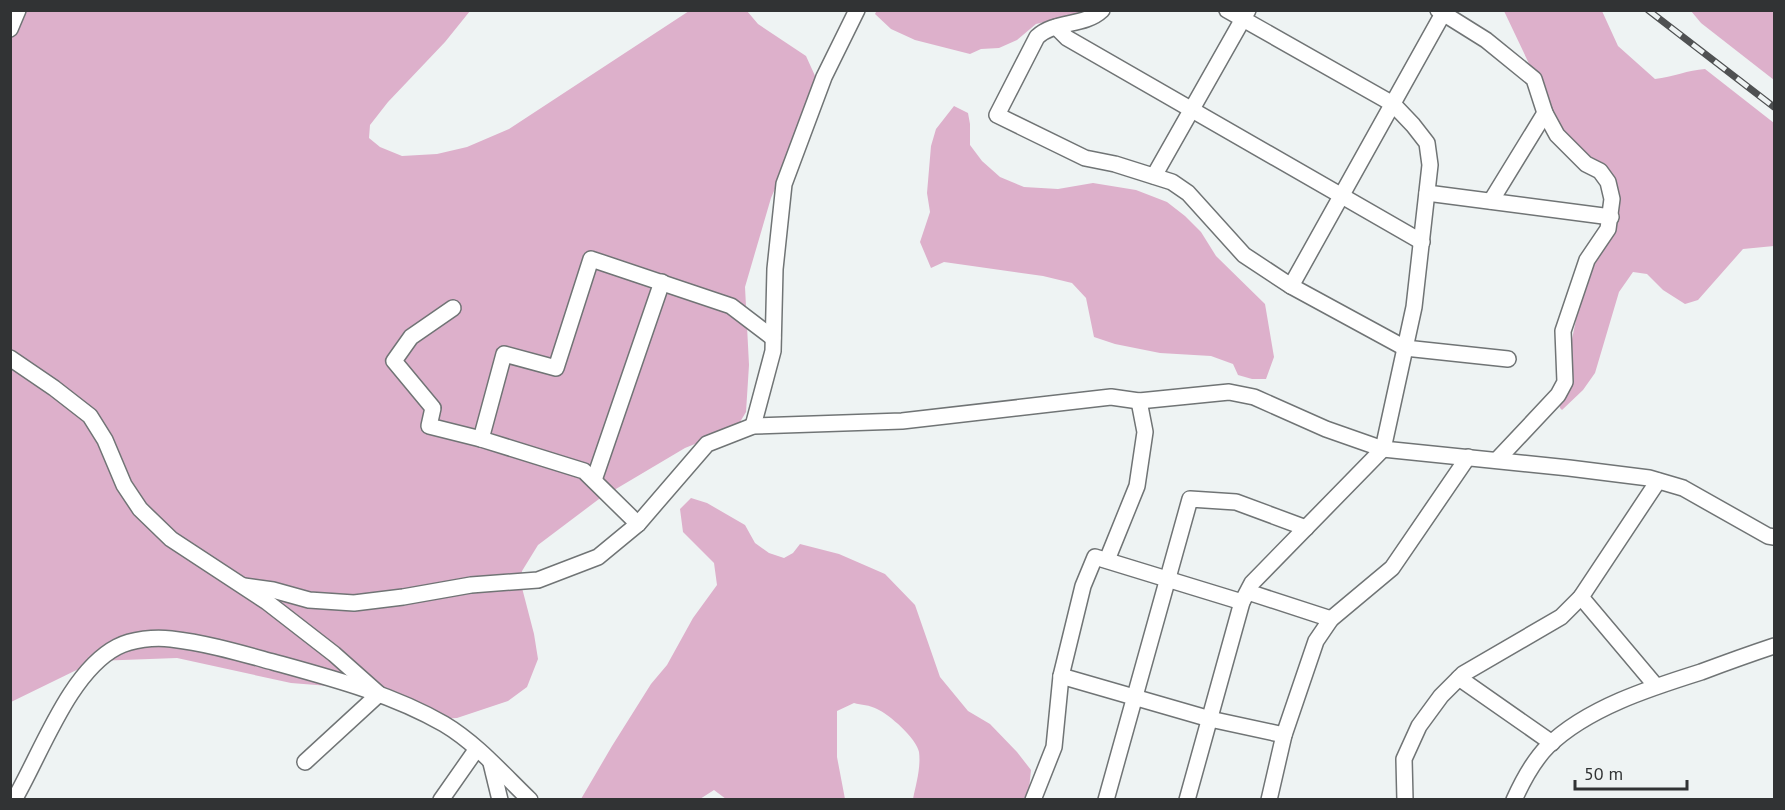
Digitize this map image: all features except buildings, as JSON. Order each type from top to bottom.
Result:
[{"type":"street","points":[[10,29],[18,10]]},
{"type":"street","points":[[753,426],[773,351],[775,269],[784,184],[824,77],[857,10]]},
{"type":"street","points":[[1102,10],[1095,17],[1045,30],[1037,37],[998,115],[1085,158],[1172,182],[1188,193],[1244,255],[1291,286],[1405,348],[1508,358]]},
{"type":"street","points":[[1187,800],[1245,597],[1252,583],[1383,449],[1414,307],[1430,165],[1427,143],[1393,104],[1246,15],[1227,10]]},
{"type":"street","points":[[1291,286],[1442,12],[1486,40],[1534,79],[1545,113],[1557,135],[1586,164],[1600,171],[1608,182],[1612,199],[1611,217],[1604,234],[1587,260],[1563,331],[1565,382],[1558,395],[1497,460]]},
{"type":"street","points":[[1154,176],[1246,15]]},
{"type":"street","points":[[1056,27],[1067,38],[1422,242]]},
{"type":"street","points":[[1491,201],[1545,113]]},
{"type":"street","points":[[1427,193],[1611,217]]},
{"type":"street","points":[[481,439],[504,354],[556,368],[591,259],[731,306],[773,338]]},
{"type":"street","points":[[594,480],[662,282]]},
{"type":"street","points":[[453,308],[411,337],[394,361],[433,408],[429,426],[481,439],[584,471],[638,524]]},
{"type":"street","points":[[10,358],[90,416],[105,440],[124,485],[140,509],[171,539],[244,586],[334,654],[379,694]]},
{"type":"street","points":[[244,586],[273,590],[309,600],[354,603],[471,585],[538,580],[598,557],[638,524],[706,444],[753,426],[902,421],[1111,397],[1139,401],[1229,392],[1254,397],[1326,429],[1383,449],[1569,468],[1658,481],[1683,488],[1768,536],[1774,537]]},
{"type":"street","points":[[1107,560],[1137,486],[1144,432],[1139,401]]},
{"type":"street","points":[[1269,800],[1284,735],[1316,641],[1331,619],[1392,568],[1468,457]]},
{"type":"street","points":[[1405,800],[1404,759],[1419,726],[1441,696],[1458,678],[1561,617],[1581,597],[1658,481]]},
{"type":"street","points":[[1106,800],[1190,499],[1236,502],[1306,528]]},
{"type":"street","points":[[1033,800],[1054,747],[1061,676],[1083,586],[1095,556],[1167,579],[1331,619]]},
{"type":"street","points":[[1581,597],[1656,686]]},
{"type":"street","points":[[14,800],[76,684],[95,663],[118,646],[143,639],[170,638],[234,652],[379,694],[422,712],[447,726],[530,800]]},
{"type":"street","points":[[1514,800],[1531,765],[1552,743],[1575,725],[1656,686],[1774,646]]},
{"type":"street","points":[[1061,676],[1210,719],[1284,735]]},
{"type":"street","points":[[1458,678],[1552,743]]},
{"type":"street","points":[[305,762],[379,694]]},
{"type":"street","points":[[441,800],[476,750]]},
{"type":"street","points":[[490,763],[500,800]]},
{"type":"shaded area","points":[[877,10],[1091,11],[1036,24],[1017,40],[999,48],[981,49],[970,54],[915,40],[891,29],[875,14]]},
{"type":"shaded area","points":[[11,11],[470,11],[370,125],[369,138],[380,147],[402,156],[437,154],[467,147],[509,129],[689,11],[747,11],[758,24],[806,56],[816,78],[793,147],[771,198],[745,287],[749,365],[746,412],[737,427],[685,448],[599,499],[538,545],[522,571],[521,584],[538,659],[527,687],[508,701],[457,718],[419,720],[399,711],[378,696],[354,688],[291,683],[177,658],[95,661],[11,702]]},
{"type":"shaded area","points":[[1504,11],[1602,11],[1618,46],[1655,79],[1705,69],[1774,123],[1774,246],[1743,249],[1698,300],[1685,304],[1663,290],[1647,274],[1633,272],[1619,292],[1595,373],[1583,390],[1562,410],[1559,402],[1584,281],[1606,238],[1603,165],[1583,153],[1560,129]]},
{"type":"shaded area","points":[[1691,11],[1774,11],[1774,80],[1701,23]]},
{"type":"shaded area","points":[[954,106],[968,113],[970,145],[982,161],[1000,177],[1024,187],[1058,189],[1093,183],[1136,190],[1167,202],[1185,216],[1201,232],[1216,256],[1265,304],[1274,357],[1266,379],[1252,379],[1238,375],[1233,364],[1211,356],[1160,353],[1115,344],[1094,337],[1086,298],[1072,283],[1043,276],[944,262],[931,268],[920,242],[930,212],[927,193],[931,146],[936,129]]},
{"type":"shaded area","points":[[691,498],[707,503],[745,525],[755,543],[769,553],[784,558],[793,553],[800,544],[839,554],[885,574],[915,605],[940,677],[968,711],[990,724],[1031,770],[1029,789],[1024,799],[913,799],[918,776],[919,752],[913,740],[902,727],[882,712],[854,703],[837,711],[837,757],[845,799],[726,799],[714,790],[700,799],[581,799],[651,684],[667,665],[693,618],[717,585],[714,563],[683,532],[680,509]]},
{"type":"railway","points":[[1648,10],[1774,107]]}]
